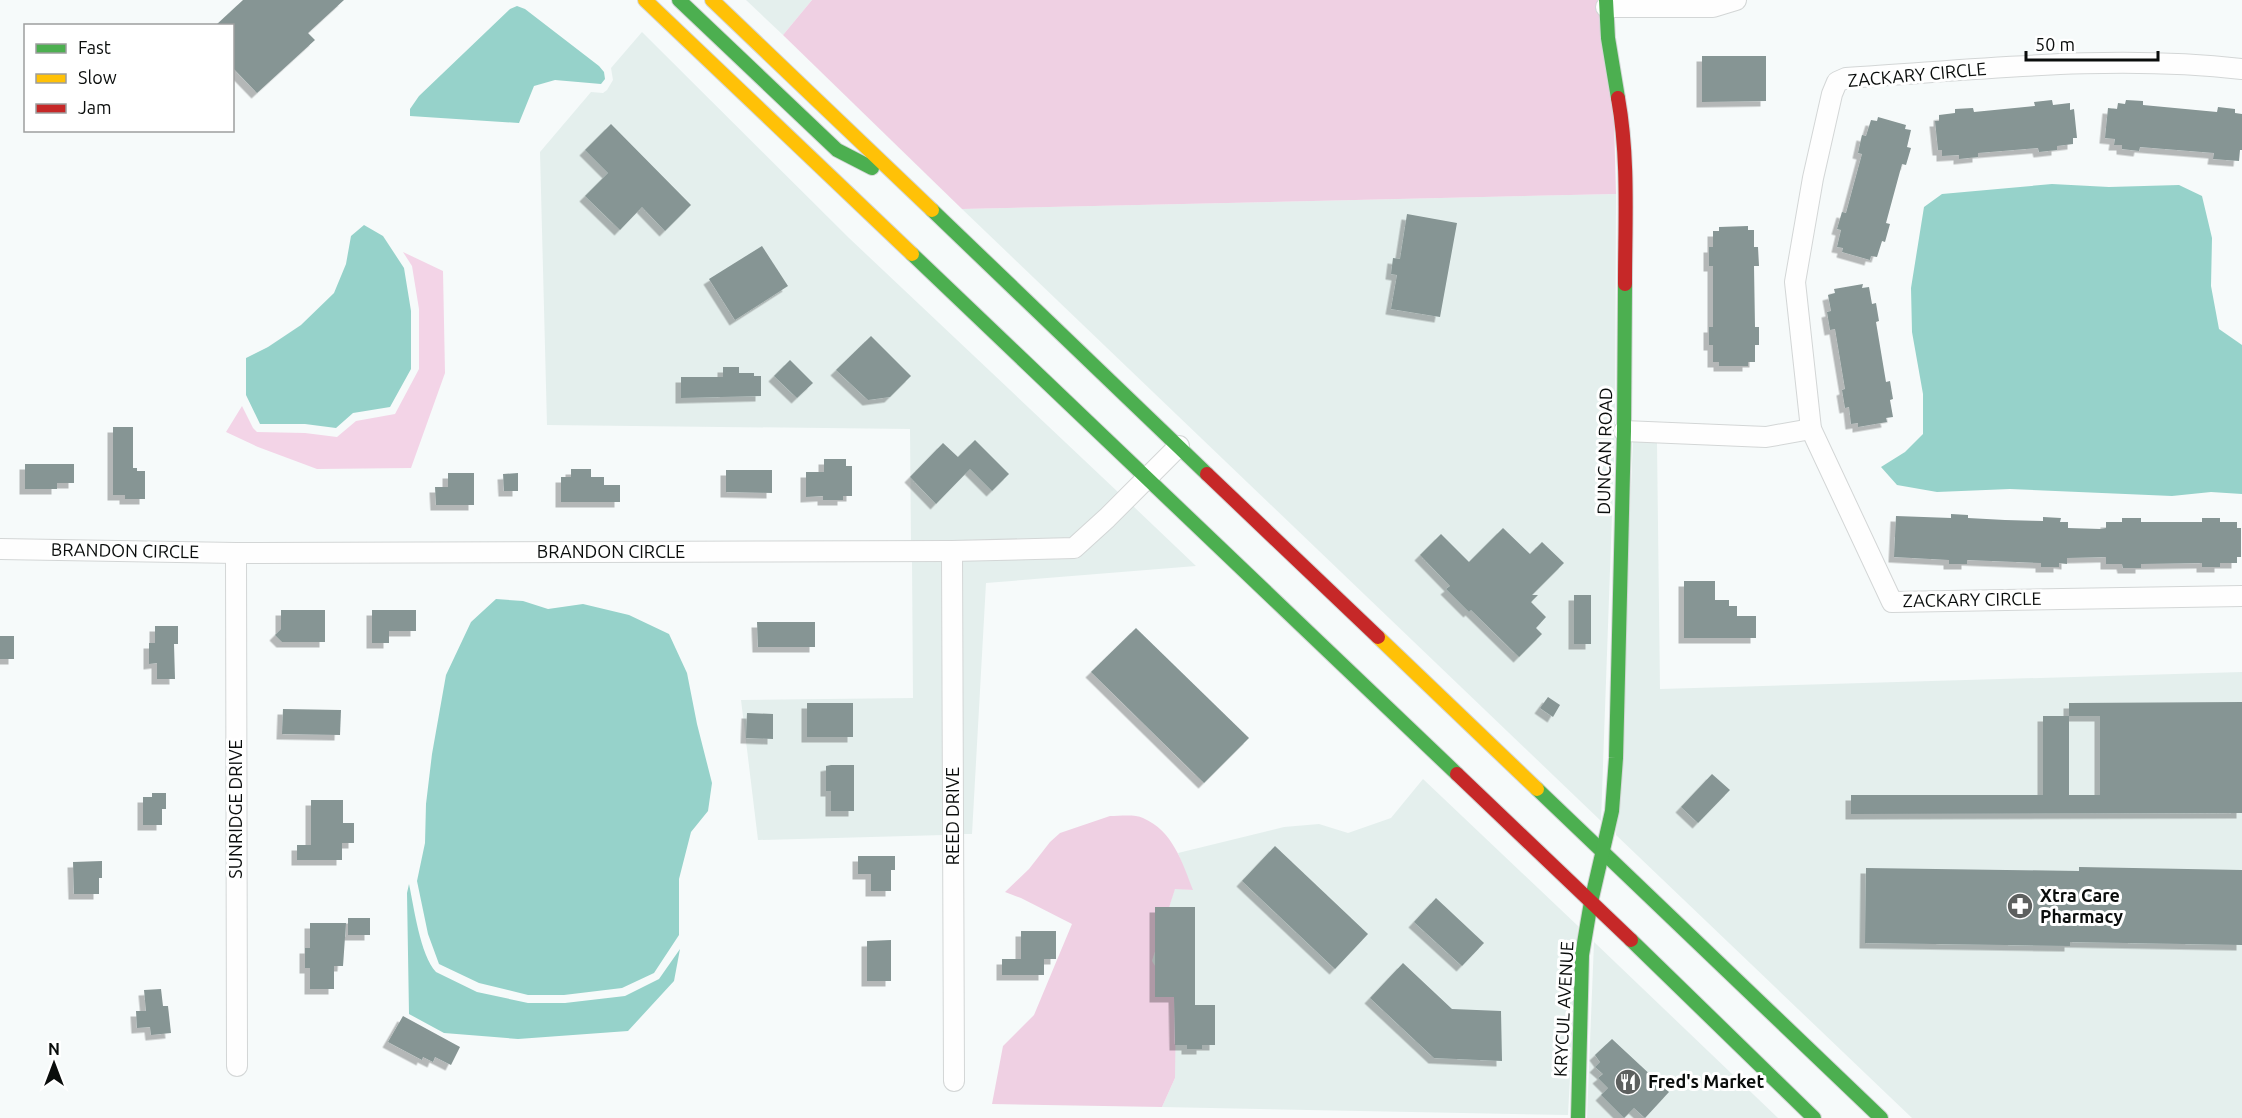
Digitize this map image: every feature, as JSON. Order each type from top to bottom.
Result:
[{"type":"main road","points":[[645,0],[1591,902],[1814,1118]]},
{"type":"main road","points":[[680,0],[837,150],[909,189]]},
{"type":"main road","points":[[712,0],[1881,1118]]},
{"type":"main road","name":"DUNCAN ROAD","points":[[1591,902],[1612,811],[1616,758],[1624,431],[1624,137],[1609,46],[1606,4]]},
{"type":"main road","name":"KRYCUL AVENUE","points":[[1578,1118],[1580,981],[1591,902]]},
{"type":"street","points":[[1606,4],[1713,7],[1736,0]]},
{"type":"street","name":"ZACKARY CIRCLE","points":[[2242,69],[2208,65],[2110,62],[1846,78],[1837,82],[1832,94],[1813,178],[1795,282],[1811,429],[1892,602],[2242,596]]},
{"type":"street","points":[[1624,431],[1766,437],[1811,429]]},
{"type":"street","name":"BRANDON CIRCLE","points":[[0,549],[236,553],[952,551],[1074,548],[1179,446]]},
{"type":"street","name":"REED DRIVE","points":[[952,551],[954,1081]]},
{"type":"street","name":"SUNRIDGE DRIVE","points":[[236,553],[237,1066]]},
{"type":"shaded area","points":[[746,0],[812,0],[783,35]]},
{"type":"shaded area","points":[[812,0],[1597,0],[1614,121],[1616,194],[962,209],[783,35]]},
{"type":"shaded area","points":[[642,32],[849,238],[1119,493],[1071,538],[911,541],[910,429],[547,425],[540,152],[591,92],[603,93],[607,90],[613,80],[611,68]]},
{"type":"shaded area","points":[[1616,194],[1615,431],[1601,821],[962,209]]},
{"type":"shaded area","points":[[403,252],[443,271],[445,373],[411,468],[317,469],[258,447],[226,432],[242,406],[257,432],[305,433],[337,437],[356,421],[395,414],[419,369],[419,309],[412,266]]},
{"type":"shaded area","points":[[1633,441],[1657,443],[1660,689],[2242,672],[2242,1118],[1912,1118],[1616,835]]},
{"type":"shaded area","points":[[1133,506],[1196,566],[986,583],[972,834],[962,834],[961,561],[1074,558],[1113,527]]},
{"type":"shaded area","points":[[912,561],[943,561],[944,835],[758,840],[741,700],[913,698]]},
{"type":"shaded area","points":[[1423,779],[1578,926],[1568,1115],[1162,1107],[1175,1078],[1152,961],[1175,888],[1192,890],[1178,853],[1284,827],[1319,824],[1348,833],[1391,818]]},
{"type":"shaded area","points":[[1110,816],[1140,817],[1162,831],[1175,848],[1193,890],[1175,889],[1152,961],[1176,1000],[1175,1078],[1162,1107],[992,1104],[1003,1046],[1034,1015],[1072,924],[1005,892],[1029,869],[1060,833]]},
{"type":"shaded area","points":[[1594,942],[1778,1118],[1587,1118]]},
{"type":"water","points":[[517,6],[525,9],[599,66],[604,72],[605,79],[601,84],[555,80],[534,86],[519,123],[410,116],[410,109],[419,96],[510,9]]},
{"type":"water","points":[[2052,184],[2109,187],[2179,185],[2202,196],[2212,238],[2211,286],[2219,329],[2242,345],[2242,494],[2211,492],[2172,496],[2010,489],[1937,492],[1897,485],[1881,467],[1905,452],[1923,434],[1923,394],[1912,332],[1911,288],[1924,207],[1942,194]]},
{"type":"water","points":[[364,225],[383,236],[404,268],[411,311],[411,369],[390,407],[353,413],[336,428],[305,424],[260,424],[246,395],[246,358],[268,347],[301,325],[334,293],[346,264],[351,236]]},
{"type":"water","points":[[496,599],[523,601],[548,609],[583,604],[629,615],[669,634],[687,673],[712,783],[708,811],[691,832],[679,879],[679,935],[654,973],[622,988],[564,995],[528,995],[479,983],[439,964],[428,934],[417,881],[425,843],[426,804],[432,754],[446,675],[471,622]]},
{"type":"water","points":[[409,884],[418,930],[430,964],[436,972],[477,992],[528,1003],[565,1003],[625,996],[659,979],[680,949],[674,981],[628,1031],[518,1039],[444,1033],[409,1014],[407,893]]},
{"type":"building","points":[[243,0],[344,0],[308,33],[315,40],[257,93],[234,69],[234,24],[217,24]]},
{"type":"building","points":[[1702,56],[1766,56],[1766,101],[1702,102]]},
{"type":"building","points":[[2052,100],[2053,105],[2070,103],[2070,110],[2074,109],[2077,138],[2073,138],[2073,144],[2057,146],[2057,150],[2039,152],[2038,148],[1978,153],[1978,157],[1959,159],[1959,155],[1942,156],[1942,150],[1938,150],[1935,121],[1939,121],[1939,115],[1955,113],[1955,109],[1973,108],[1974,112],[2035,106],[2034,102]]},
{"type":"building","points":[[2126,100],[2143,101],[2143,105],[2217,112],[2218,107],[2235,109],[2235,113],[2242,114],[2242,150],[2240,150],[2239,161],[2213,159],[2214,153],[2140,147],[2139,151],[2122,149],[2122,145],[2114,145],[2115,139],[2105,138],[2108,108],[2117,109],[2118,103],[2125,104]]},
{"type":"building","points":[[1878,117],[1906,125],[1905,129],[1911,130],[1907,147],[1911,148],[1906,165],[1902,164],[1886,223],[1890,224],[1885,242],[1882,241],[1877,257],[1871,256],[1870,260],[1842,252],[1843,248],[1837,247],[1841,230],[1837,229],[1842,212],[1846,213],[1862,154],[1858,153],[1862,135],[1866,136],[1871,120],[1877,121]]},
{"type":"building","points":[[611,124],[691,205],[665,231],[642,207],[620,230],[585,196],[608,173],[585,150]]},
{"type":"building","points":[[1407,214],[1457,223],[1440,317],[1391,309],[1397,275],[1391,274],[1393,258],[1400,259]]},
{"type":"building","points":[[1748,226],[1748,230],[1754,230],[1754,247],[1758,247],[1759,266],[1754,266],[1755,327],[1759,327],[1759,345],[1755,345],[1755,362],[1748,362],[1748,366],[1719,366],[1719,362],[1713,362],[1713,345],[1709,345],[1709,327],[1713,327],[1713,266],[1709,266],[1709,247],[1713,247],[1713,231],[1719,231],[1719,227]]},
{"type":"building","points":[[762,246],[788,286],[735,320],[709,279]]},
{"type":"building","points":[[1863,284],[1862,288],[1869,287],[1872,304],[1876,303],[1879,321],[1876,322],[1886,382],[1890,381],[1893,417],[1886,418],[1887,422],[1858,427],[1858,423],[1851,424],[1849,407],[1845,408],[1842,390],[1845,389],[1835,329],[1830,330],[1827,312],[1831,311],[1828,295],[1835,293],[1834,289]]},
{"type":"building","points":[[871,336],[911,376],[890,397],[868,400],[836,370]]},
{"type":"building","points":[[790,360],[813,383],[797,398],[774,376]]},
{"type":"building","points":[[723,367],[739,367],[739,373],[754,373],[754,376],[761,376],[761,396],[681,398],[681,377],[723,377]]},
{"type":"building","points":[[113,427],[133,427],[133,468],[137,468],[137,471],[145,471],[145,499],[125,499],[125,495],[113,495]]},
{"type":"building","points":[[975,440],[1009,474],[992,491],[970,469],[936,504],[910,477],[943,443],[958,457]]},
{"type":"building","points":[[824,459],[846,459],[846,466],[852,466],[852,496],[843,496],[843,500],[823,500],[823,496],[806,497],[806,472],[824,472]]},
{"type":"building","points":[[25,464],[74,464],[74,483],[57,483],[57,489],[25,489]]},
{"type":"building","points":[[571,469],[591,469],[591,477],[604,477],[604,485],[620,485],[620,502],[561,502],[561,477],[571,477]]},
{"type":"building","points":[[726,470],[772,470],[772,493],[726,492]]},
{"type":"building","points":[[448,473],[474,473],[474,505],[436,505],[435,487],[448,487]]},
{"type":"building","points":[[518,473],[518,491],[504,491],[503,474]]},
{"type":"building","points":[[1951,514],[1968,515],[1968,518],[2005,520],[2043,521],[2043,517],[2061,518],[2060,522],[2068,522],[2068,528],[2101,529],[2106,528],[2106,522],[2122,522],[2122,518],[2141,518],[2141,522],[2202,522],[2202,518],[2220,518],[2220,522],[2237,522],[2237,528],[2241,528],[2241,557],[2237,557],[2237,563],[2220,563],[2220,567],[2202,567],[2202,563],[2141,564],[2141,568],[2123,568],[2122,564],[2106,564],[2106,557],[2067,558],[2067,564],[2059,563],[2059,567],[2041,567],[2041,563],[1967,560],[1967,564],[1949,564],[1949,560],[1894,557],[1896,516],[1951,518]]},
{"type":"building","points":[[1503,528],[1530,554],[1542,542],[1564,563],[1532,595],[1538,595],[1531,602],[1546,617],[1536,628],[1542,634],[1519,657],[1446,589],[1450,586],[1420,555],[1441,534],[1469,562]]},
{"type":"building","points":[[1684,581],[1715,581],[1715,600],[1729,600],[1729,606],[1737,606],[1737,616],[1756,616],[1756,638],[1684,638]]},
{"type":"building","points":[[1574,595],[1591,595],[1591,644],[1574,644]]},
{"type":"building","points":[[281,610],[325,610],[325,642],[282,642],[275,635],[281,629]]},
{"type":"building","points":[[372,610],[416,610],[416,631],[389,631],[389,643],[372,643]]},
{"type":"building","points":[[757,622],[815,622],[815,647],[758,647]]},
{"type":"building","points":[[155,626],[178,626],[178,644],[174,644],[175,679],[157,679],[157,663],[149,664],[149,643],[155,643]]},
{"type":"building","points":[[1136,628],[1249,738],[1204,783],[1091,672]]},
{"type":"building","points":[[0,636],[14,636],[14,659],[0,659]]},
{"type":"building","points":[[1548,697],[1560,705],[1553,717],[1540,708]]},
{"type":"building","points":[[2242,702],[2242,813],[1851,814],[1851,795],[2043,795],[2043,716],[2069,716],[2069,703]],"holes":[[[2069,716],[2100,716],[2100,795],[2069,795]]]},
{"type":"building","points":[[807,703],[853,703],[853,737],[807,737]]},
{"type":"building","points":[[283,709],[341,710],[340,735],[282,734]]},
{"type":"building","points":[[747,713],[773,714],[773,739],[746,738]]},
{"type":"building","points":[[854,765],[854,811],[831,811],[831,791],[826,791],[826,766]]},
{"type":"building","points":[[1712,774],[1730,790],[1698,823],[1681,807]]},
{"type":"building","points":[[152,793],[166,793],[166,809],[162,809],[162,825],[143,825],[143,797],[152,797]]},
{"type":"building","points":[[311,800],[343,800],[343,823],[354,823],[354,843],[342,843],[342,860],[297,860],[297,845],[311,845]]},
{"type":"building","points":[[1275,846],[1368,934],[1335,969],[1242,881]]},
{"type":"building","points":[[858,856],[895,856],[895,870],[891,870],[891,891],[871,891],[871,874],[858,874]]},
{"type":"building","points":[[102,861],[99,894],[74,894],[73,862]]},
{"type":"building","points":[[2079,867],[2242,870],[2242,945],[2070,942],[2070,946],[1865,943],[1866,868],[2079,871]]},
{"type":"building","points":[[1436,898],[1484,943],[1462,966],[1414,922]]},
{"type":"building","points":[[1155,907],[1195,907],[1195,1005],[1215,1005],[1215,1045],[1202,1045],[1202,1049],[1187,1049],[1187,1045],[1175,1045],[1174,997],[1155,997]]},
{"type":"building","points":[[348,918],[370,918],[370,935],[348,935]]},
{"type":"building","points":[[310,923],[346,923],[343,966],[334,966],[334,989],[310,989],[310,968],[305,968],[305,948],[310,948]]},
{"type":"building","points":[[1021,931],[1056,931],[1056,959],[1044,959],[1044,975],[1002,975],[1002,959],[1021,959]]},
{"type":"building","points":[[891,940],[891,981],[867,981],[867,941]]},
{"type":"building","points":[[1403,963],[1452,1009],[1501,1011],[1502,1061],[1434,1058],[1370,998]]},
{"type":"building","points":[[161,989],[163,1006],[168,1006],[171,1033],[151,1035],[150,1027],[137,1028],[136,1011],[146,1011],[144,990]]},
{"type":"building","points":[[403,1016],[460,1047],[451,1065],[435,1057],[433,1062],[423,1057],[422,1060],[388,1042]]},
{"type":"building","points":[[1612,1039],[1669,1092],[1645,1118],[1634,1108],[1624,1118],[1601,1095],[1608,1088],[1598,1078],[1603,1074],[1595,1067],[1600,1062],[1595,1055]]},
{"type":"traffic: fast","points":[[679,0],[837,150],[872,168]]},
{"type":"traffic: fast","points":[[1606,0],[1608,38],[1618,98]]},
{"type":"traffic: fast","points":[[932,210],[1207,474]]},
{"type":"traffic: fast","points":[[912,254],[1457,774]]},
{"type":"traffic: fast","points":[[1578,1118],[1582,955],[1591,902],[1612,811],[1616,758],[1625,284]]},
{"type":"traffic: fast","points":[[1537,789],[1881,1118]]},
{"type":"traffic: fast","points":[[1631,940],[1814,1118]]},
{"type":"traffic: slow","points":[[645,0],[912,254]]},
{"type":"traffic: slow","points":[[712,0],[932,210]]},
{"type":"traffic: slow","points":[[1378,637],[1537,789]]},
{"type":"traffic: jam","points":[[1618,98],[1625,167],[1625,284]]},
{"type":"traffic: jam","points":[[1207,474],[1378,637]]},
{"type":"traffic: jam","points":[[1457,774],[1631,940]]},
{"type":"place","name":"Xtra Care Pharmacy","points":[[2020,906]]},
{"type":"place","name":"Fred's Market","points":[[1628,1082]]}]
